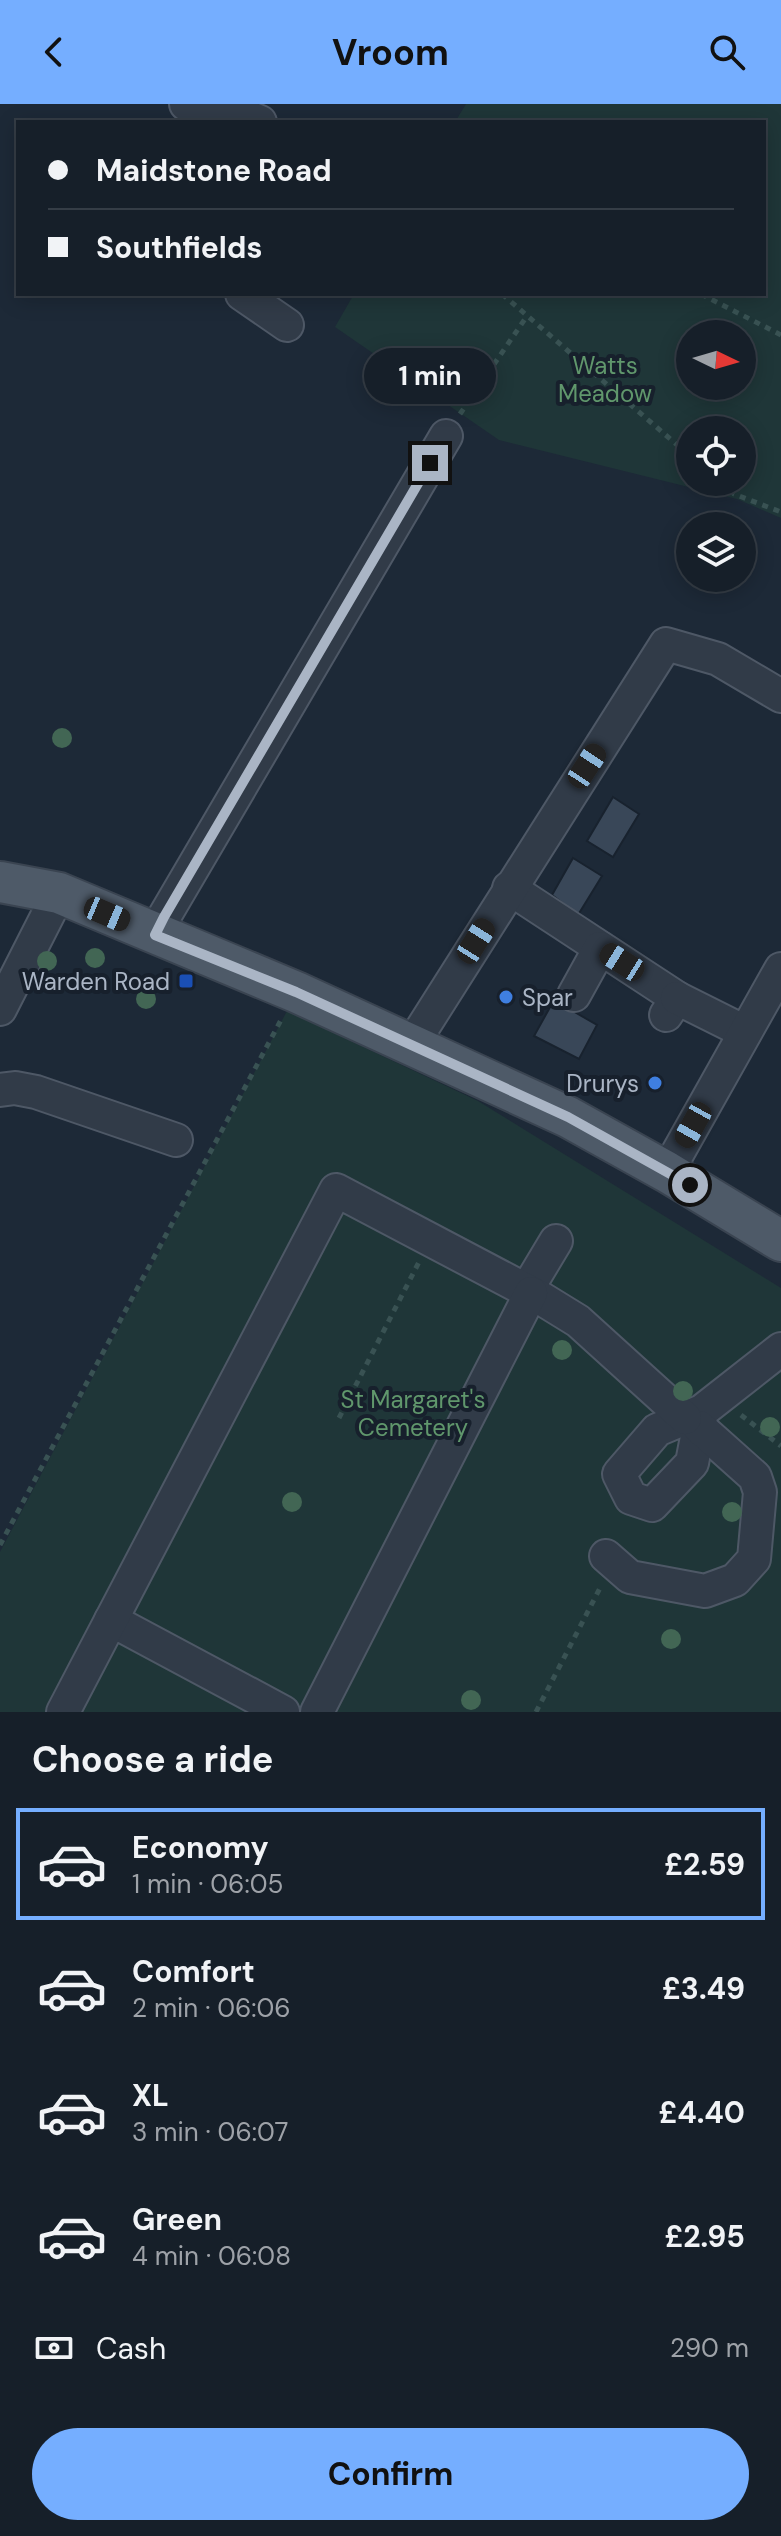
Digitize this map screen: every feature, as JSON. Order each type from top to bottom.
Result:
[{"type":"main road","points":[[0,882],[59,893],[296,992],[568,1117],[781,1241]]},
{"type":"street","points":[[245,296],[287,325]]},
{"type":"street","points":[[155,935],[446,436]]},
{"type":"street","points":[[411,1046],[666,644],[718,659],[781,696]]},
{"type":"street","points":[[509,888],[600,948],[672,1006],[745,1032]]},
{"type":"street","points":[[0,1009],[59,893]]},
{"type":"street","points":[[574,995],[600,948]]},
{"type":"street","points":[[667,1172],[781,969]]},
{"type":"street","points":[[0,1090],[15,1088],[36,1092],[176,1140]]},
{"type":"street","points":[[63,1712],[336,1190],[578,1321],[701,1413],[755,1477],[760,1492],[754,1559],[735,1580],[705,1591],[630,1577],[609,1559]]},
{"type":"street","points":[[317,1712],[556,1241]]},
{"type":"street","points":[[701,1413],[781,1349]]},
{"type":"street","points":[[111,1620],[283,1712]]},
{"type":"path","points":[[504,296],[676,444]]},
{"type":"path","points":[[705,296],[781,335]]},
{"type":"path","points":[[446,436],[527,316]]},
{"type":"path","points":[[739,496],[781,512]]},
{"type":"path","points":[[0,1545],[296,992]]},
{"type":"path","points":[[339,1418],[430,1240]]},
{"type":"path","points":[[701,1413],[781,1446]]},
{"type":"path","points":[[536,1712],[609,1559]]},
{"type":"green space","name":"Watts Meadow","points":[[466,104],[781,104],[781,518],[725,496],[756,496],[756,416],[676,416],[676,484],[499,440],[335,327],[353,296],[766,296],[766,120],[456,120]]},
{"type":"green space","name":"St Margaret's Cemetery","points":[[287,1011],[478,1101],[781,1288],[781,1712],[0,1712],[0,1552]]},
{"type":"building","points":[[613,797],[639,814],[613,857],[587,841]]},
{"type":"building","points":[[573,858],[602,876],[578,915],[552,895]]},
{"type":"building","points":[[554,1000],[597,1025],[579,1059],[534,1036]]},
{"type":"place","name":"Warden Road","points":[[186,981]]},
{"type":"place","name":"Spar","points":[[506,997]]},
{"type":"place","name":"Drurys","points":[[655,1083]]},
{"type":"route","points":[[430,463],[155,935],[296,992],[568,1117],[690,1185]]}]
